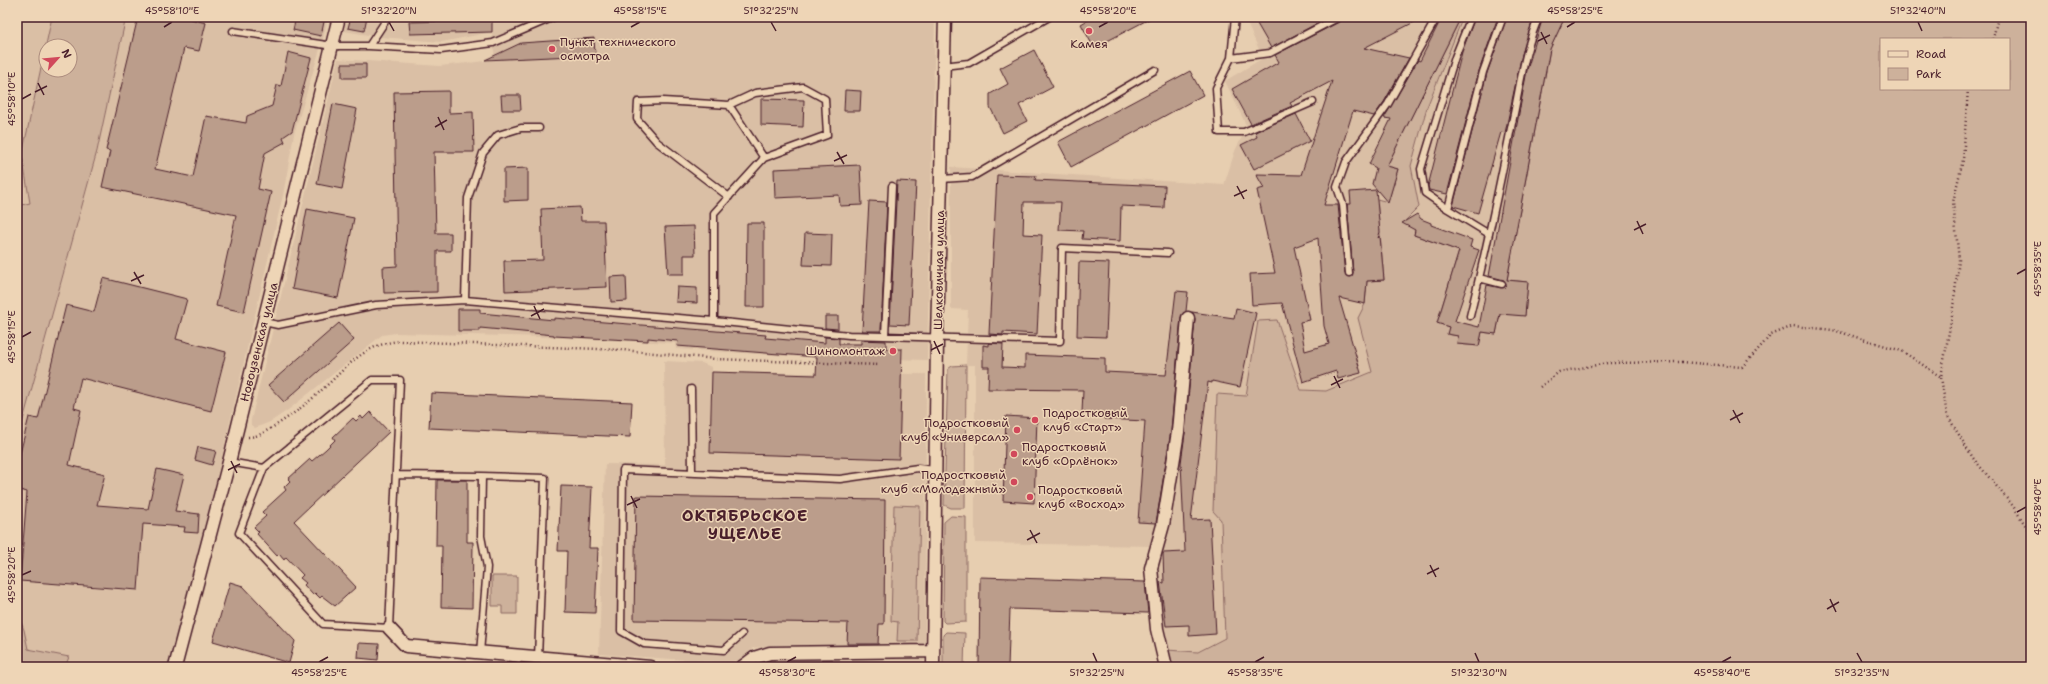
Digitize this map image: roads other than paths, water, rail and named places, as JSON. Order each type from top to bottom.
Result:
[{"type":"street","name":"Новоузенская улица","points":[[175,667],[236,436],[339,17]]},
{"type":"street","name":"Шелковичная улица","points":[[933,667],[937,338],[945,17]]},
{"type":"street","points":[[1166,667],[1157,629],[1152,568],[1163,525],[1178,432],[1188,318]]},
{"type":"street","points":[[390,628],[406,646],[650,667]]},
{"type":"street","points":[[742,667],[754,658],[770,653],[933,651]]},
{"type":"lane","points":[[369,46],[388,17]]},
{"type":"lane","points":[[233,31],[333,46],[369,46],[441,50],[493,43],[554,17]]},
{"type":"lane","points":[[943,66],[969,63],[1049,17]]},
{"type":"lane","points":[[1236,17],[1231,58],[1216,88],[1219,132],[1244,132],[1313,102]]},
{"type":"lane","points":[[1231,58],[1270,53],[1339,17]]},
{"type":"lane","points":[[1349,273],[1343,205],[1337,188],[1346,162],[1388,104],[1437,17]]},
{"type":"lane","points":[[1471,17],[1455,57],[1421,169],[1425,193],[1489,234]]},
{"type":"lane","points":[[1448,209],[1483,72],[1503,17]]},
{"type":"lane","points":[[1470,316],[1533,30],[1539,17]]},
{"type":"lane","points":[[941,179],[972,177],[1155,70]]},
{"type":"lane","points":[[714,321],[714,213],[729,197],[764,158],[827,135],[825,99],[803,87],[756,93],[729,106],[662,101],[638,102],[637,119],[657,142],[729,197]]},
{"type":"lane","points":[[729,106],[764,158]]},
{"type":"lane","points":[[465,300],[468,198],[483,153],[498,135],[521,128],[539,128]]},
{"type":"lane","points":[[885,336],[892,186]]},
{"type":"lane","points":[[264,322],[278,325],[376,305],[465,300],[714,321],[849,335],[1060,341],[1062,248],[1168,253]]},
{"type":"lane","points":[[1479,278],[1502,284]]},
{"type":"lane","points":[[372,380],[400,380],[396,475],[390,628],[323,624],[239,533],[264,468],[372,380]]},
{"type":"lane","points":[[691,389],[692,472]]},
{"type":"lane","points":[[229,462],[264,468]]},
{"type":"lane","points":[[742,634],[724,650],[644,644],[621,631],[623,470],[840,479],[918,468],[935,470]]},
{"type":"lane","points":[[396,475],[545,478],[538,658]]},
{"type":"lane","points":[[480,653],[487,567],[481,536],[482,476]]},
{"type":"place","name":"Камея","points":[[1089,31]]},
{"type":"place","name":"Пункт технического осмотра","points":[[552,49]]},
{"type":"place","name":"Шиномонтаж","points":[[893,351]]},
{"type":"place","name":"Подростковый клуб «Старт»","points":[[1035,420]]},
{"type":"place","name":"Подростковый клуб «Универсал»","points":[[1017,430]]},
{"type":"place","name":"Подростковый клуб «Орлёнок»","points":[[1014,454]]},
{"type":"place","name":"Подростковый клуб «Молодежный»","points":[[1014,482]]},
{"type":"place","name":"Подростковый клуб «Восход»","points":[[1030,497]]},
{"type":"district","name":"ОКТЯБРЬСКОЕ УЩЕЛЬЕ","points":[[745,524]]}]
